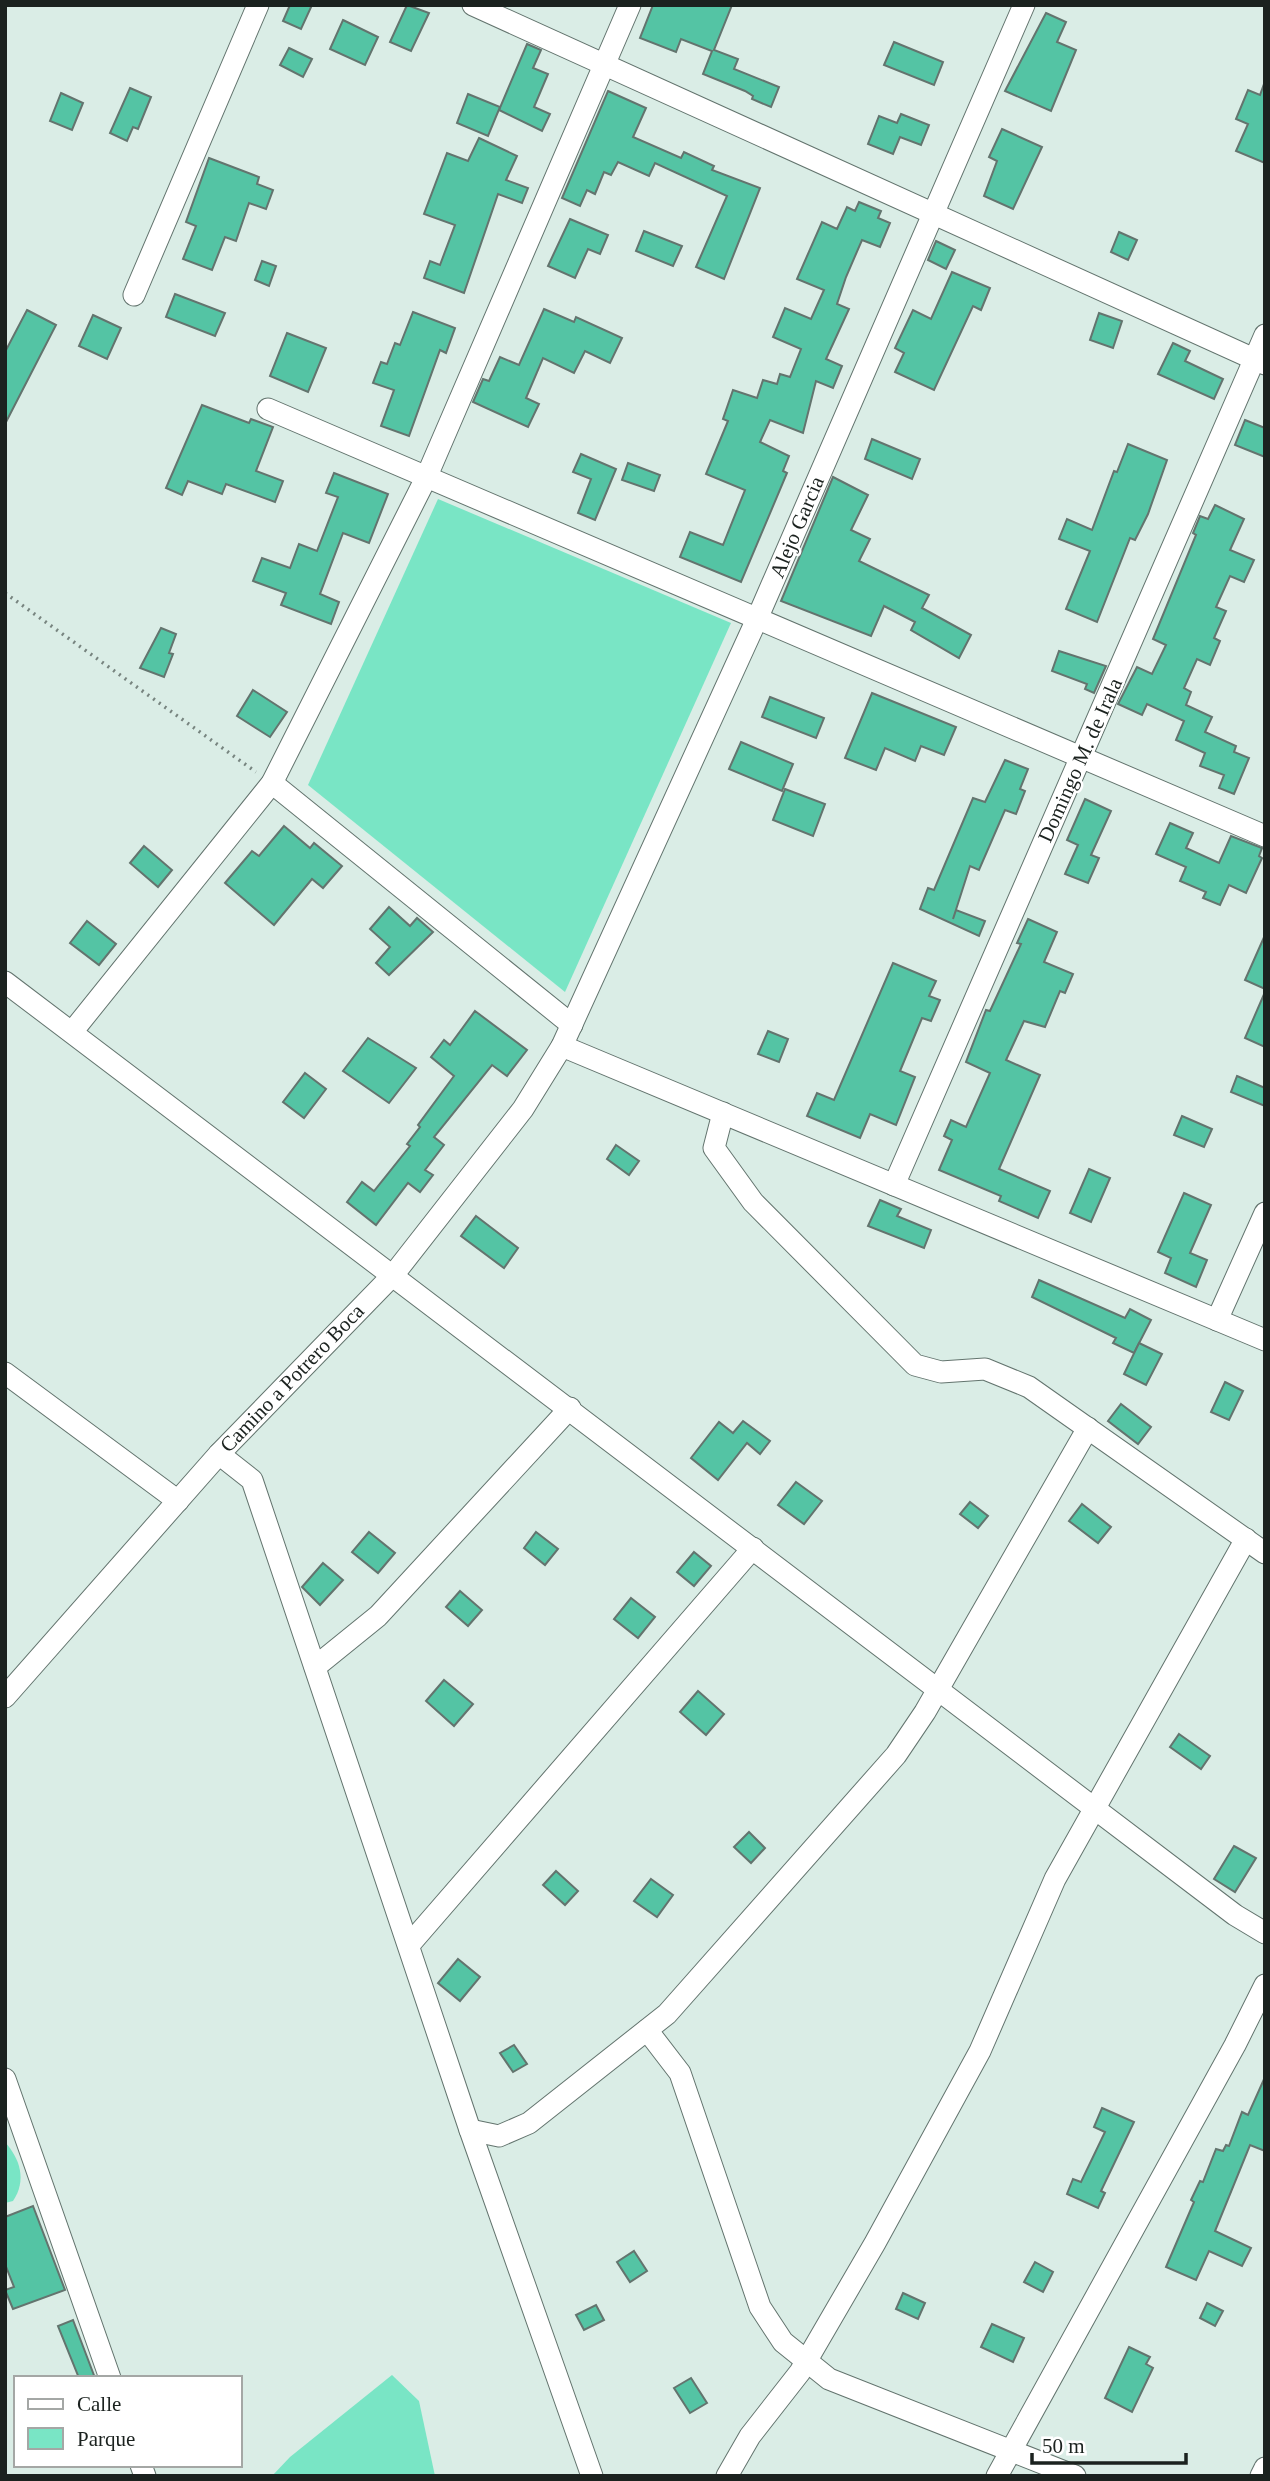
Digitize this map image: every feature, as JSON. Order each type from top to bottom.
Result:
[{"type":"street","points":[[134,295],[258,5]]},
{"type":"street","points":[[472,5],[1260,362]]},
{"type":"street","points":[[72,1032],[272,783],[426,478],[630,5]]},
{"type":"street","name":"Alejo Garcia","points":[[562,1046],[757,619],[1024,5]]},
{"type":"street","name":"Domingo M. de Irala","points":[[894,1185],[1081,757],[1260,362],[1265,335]]},
{"type":"street","points":[[268,409],[1265,836]]},
{"type":"street","points":[[272,783],[572,1025]]},
{"type":"street","points":[[5,982],[394,1274],[1235,1915],[1265,1933]]},
{"type":"street","points":[[562,1046],[1265,1340]]},
{"type":"street","name":"Camino a Potrero Boca","points":[[5,1697],[219,1454],[394,1274],[523,1109],[562,1046]]},
{"type":"street","points":[[723,1113],[714,1148],[753,1202],[915,1365],[942,1372],[985,1369],[1029,1387],[1265,1553]]},
{"type":"street","points":[[1217,1320],[1265,1213]]},
{"type":"street","points":[[5,1373],[178,1500]]},
{"type":"street","points":[[315,1667],[379,1616],[570,1408]]},
{"type":"street","points":[[470,2130],[499,2136],[528,2123],[667,2014],[896,1755],[938,1689],[1088,1428]]},
{"type":"street","points":[[219,1454],[252,1480],[470,2130],[592,2476]]},
{"type":"street","points":[[727,2476],[750,2435],[806,2361],[980,2051],[1055,1879],[1246,1539]]},
{"type":"street","points":[[408,1945],[753,1548]]},
{"type":"street","points":[[997,2476],[1265,1985]]},
{"type":"street","points":[[647,2030],[680,2073],[760,2307],[783,2342],[829,2379],[1075,2476]]},
{"type":"street","points":[[5,2079],[109,2376]]},
{"type":"street","points":[[1261,2476],[1265,2468]]},
{"type":"path","points":[[5,593],[272,783]]},
{"type":"green space","points":[[438,499],[731,623],[565,992],[308,785]]},
{"type":"green space","points":[[5,2142],[15,2155],[21,2178],[13,2201],[5,2203]]},
{"type":"green space","points":[[392,2375],[419,2401],[435,2476],[272,2476],[290,2457]]},
{"type":"building","points":[[290,5],[312,5],[301,29],[283,21]]},
{"type":"building","points":[[407,5],[429,13],[411,51],[390,42]]},
{"type":"building","points":[[653,5],[732,5],[714,50],[738,59],[734,69],[779,87],[771,107],[752,99],[753,96],[745,91],[703,74],[712,51],[681,39],[676,52],[640,38]]},
{"type":"building","points":[[1046,13],[1066,22],[1057,42],[1076,50],[1051,111],[1005,91]]},
{"type":"building","points":[[343,20],[378,37],[365,65],[330,49]]},
{"type":"building","points":[[894,42],[943,62],[934,85],[884,65]]},
{"type":"building","points":[[527,44],[541,50],[533,68],[548,74],[534,107],[550,114],[542,131],[499,110]]},
{"type":"building","points":[[289,48],[312,59],[303,77],[280,65]]},
{"type":"building","points":[[1264,84],[1265,163],[1236,151],[1248,124],[1236,119],[1248,90],[1260,95]]},
{"type":"building","points":[[130,88],[151,97],[138,129],[133,127],[127,141],[110,133]]},
{"type":"building","points":[[608,91],[646,108],[633,137],[681,158],[684,152],[714,166],[712,170],[760,188],[724,279],[696,267],[727,196],[655,163],[649,176],[618,162],[611,175],[604,172],[595,194],[587,190],[580,206],[562,198]]},
{"type":"building","points":[[61,93],[83,103],[72,130],[50,121]]},
{"type":"building","points":[[468,94],[500,107],[488,136],[457,123]]},
{"type":"building","points":[[901,114],[929,125],[921,145],[900,137],[893,154],[868,144],[879,116],[897,123]]},
{"type":"building","points":[[1002,129],[1042,147],[1013,209],[984,196],[997,161],[989,157]]},
{"type":"building","points":[[479,138],[517,156],[506,180],[528,188],[522,203],[498,194],[464,293],[424,278],[430,261],[440,265],[455,225],[424,214],[447,153],[468,161]]},
{"type":"building","points":[[209,158],[259,177],[257,184],[273,190],[266,209],[249,203],[236,241],[225,237],[212,270],[183,259],[196,226],[186,222]]},
{"type":"building","points":[[859,202],[881,211],[878,218],[890,223],[880,247],[862,240],[846,277],[837,304],[849,309],[826,359],[842,366],[833,388],[816,381],[803,433],[770,420],[760,442],[789,456],[783,471],[787,473],[741,582],[680,557],[690,532],[723,545],[745,490],[706,474],[728,421],[723,419],[733,390],[757,398],[763,380],[777,384],[780,374],[790,377],[801,349],[773,337],[785,308],[811,319],[824,290],[797,279],[822,222],[837,229],[847,207],[855,211]]},
{"type":"building","points":[[570,219],[608,235],[600,254],[588,249],[575,278],[548,266]]},
{"type":"building","points":[[644,231],[682,246],[673,266],[636,251]]},
{"type":"building","points":[[1119,232],[1137,240],[1128,260],[1111,252]]},
{"type":"building","points":[[936,241],[955,250],[946,269],[928,260]]},
{"type":"building","points":[[262,261],[276,266],[269,286],[255,280]]},
{"type":"building","points":[[952,272],[990,288],[981,310],[973,306],[934,390],[895,372],[904,353],[895,348],[913,310],[931,319]]},
{"type":"building","points":[[175,294],[225,313],[215,336],[166,317]]},
{"type":"building","points":[[544,309],[574,322],[576,317],[622,338],[610,363],[585,351],[574,373],[543,358],[526,398],[539,404],[528,427],[473,402],[483,379],[489,381],[500,357],[519,365]]},
{"type":"building","points":[[27,310],[56,325],[5,424],[5,352]]},
{"type":"building","points":[[413,312],[455,328],[446,353],[440,350],[409,436],[381,426],[394,390],[373,383],[381,362],[387,364],[395,343],[400,345]]},
{"type":"building","points":[[1099,313],[1122,321],[1113,348],[1090,340]]},
{"type":"building","points":[[93,315],[121,328],[107,359],[79,346]]},
{"type":"building","points":[[287,333],[326,348],[308,392],[270,376]]},
{"type":"building","points":[[1173,343],[1190,351],[1185,361],[1223,379],[1214,399],[1158,374]]},
{"type":"building","points":[[202,405],[249,423],[251,419],[273,427],[256,471],[283,481],[275,502],[226,484],[222,494],[188,481],[182,495],[166,488]]},
{"type":"building","points":[[1245,420],[1265,428],[1265,457],[1235,445]]},
{"type":"building","points":[[872,439],[920,459],[912,479],[865,459]]},
{"type":"building","points":[[1128,444],[1167,460],[1148,514],[1135,540],[1130,538],[1097,622],[1066,609],[1090,551],[1059,539],[1067,519],[1092,530],[1114,471],[1117,472]]},
{"type":"building","points":[[581,454],[616,469],[595,520],[578,513],[591,479],[573,472]]},
{"type":"building","points":[[628,463],[660,475],[654,491],[622,480]]},
{"type":"building","points":[[334,473],[388,494],[369,543],[343,533],[320,594],[339,602],[331,624],[281,605],[286,593],[253,581],[262,558],[290,568],[299,544],[317,551],[338,497],[326,493]]},
{"type":"building","points":[[833,477],[868,495],[851,530],[870,539],[859,561],[929,595],[922,608],[971,635],[959,658],[911,630],[915,622],[884,606],[871,636],[781,601]]},
{"type":"building","points":[[1215,505],[1244,519],[1230,550],[1254,560],[1244,582],[1230,576],[1216,607],[1226,611],[1214,638],[1220,641],[1210,665],[1197,659],[1184,688],[1191,692],[1186,705],[1212,717],[1205,732],[1236,746],[1234,752],[1249,758],[1234,794],[1219,788],[1224,775],[1200,766],[1205,753],[1176,740],[1184,721],[1147,704],[1142,715],[1118,704],[1137,667],[1152,674],[1166,645],[1153,639],[1196,535],[1193,533],[1200,516],[1208,519]]},
{"type":"building","points":[[161,628],[176,634],[169,653],[173,654],[164,677],[140,668]]},
{"type":"building","points":[[1059,651],[1106,666],[1094,693],[1085,689],[1087,684],[1052,671]]},
{"type":"building","points":[[253,690],[287,712],[270,737],[237,716]]},
{"type":"building","points":[[872,693],[956,727],[944,755],[921,746],[915,761],[885,748],[876,770],[845,758]]},
{"type":"building","points":[[770,697],[824,718],[816,738],[762,717]]},
{"type":"building","points":[[741,742],[793,764],[782,791],[729,769]]},
{"type":"building","points":[[1005,760],[1028,769],[1020,789],[1025,791],[1016,814],[1005,810],[979,870],[970,866],[953,919],[956,910],[985,921],[979,936],[920,909],[928,888],[934,890],[973,798],[985,802]]},
{"type":"building","points":[[785,789],[825,804],[813,836],[773,820]]},
{"type":"building","points":[[1085,799],[1111,811],[1091,855],[1099,858],[1088,883],[1065,874],[1078,845],[1067,840]]},
{"type":"building","points":[[1170,823],[1193,833],[1186,848],[1219,863],[1231,836],[1262,848],[1259,856],[1262,858],[1246,893],[1229,885],[1220,905],[1203,898],[1206,892],[1180,881],[1186,867],[1156,854]]},
{"type":"building","points":[[284,826],[310,848],[314,843],[342,866],[323,888],[312,879],[274,925],[225,883],[252,851],[259,856]]},
{"type":"building","points":[[144,846],[172,870],[158,887],[130,863]]},
{"type":"building","points":[[389,907],[410,926],[417,918],[433,932],[389,975],[376,963],[390,947],[370,929]]},
{"type":"building","points":[[1028,919],[1057,932],[1044,962],[1073,974],[1065,993],[1060,991],[1045,1027],[1024,1021],[1006,1060],[1040,1075],[999,1169],[1050,1191],[1038,1218],[999,1201],[1001,1196],[939,1170],[952,1140],[944,1136],[951,1120],[966,1127],[990,1073],[966,1062],[986,1010],[990,1011],[1021,944],[1017,943]]},
{"type":"building","points":[[87,921],[116,944],[99,965],[70,943]]},
{"type":"building","points":[[1265,935],[1265,989],[1245,980]]},
{"type":"building","points":[[893,963],[936,981],[929,996],[940,1000],[931,1021],[922,1018],[900,1071],[915,1077],[896,1125],[870,1114],[860,1138],[807,1116],[817,1093],[834,1100]]},
{"type":"building","points":[[1265,992],[1265,1047],[1245,1038]]},
{"type":"building","points":[[475,1011],[527,1050],[507,1076],[492,1065],[434,1137],[444,1145],[425,1170],[433,1175],[420,1192],[408,1183],[376,1225],[347,1202],[362,1182],[374,1191],[410,1146],[407,1144],[420,1127],[418,1125],[454,1076],[431,1057],[444,1040],[450,1045]]},
{"type":"building","points":[[768,1031],[788,1039],[779,1062],[758,1054]]},
{"type":"building","points":[[368,1038],[416,1068],[389,1103],[343,1071]]},
{"type":"building","points":[[305,1073],[326,1089],[304,1118],[283,1102]]},
{"type":"building","points":[[1237,1076],[1265,1088],[1265,1106],[1231,1092]]},
{"type":"building","points":[[1182,1116],[1212,1129],[1204,1147],[1174,1135]]},
{"type":"building","points":[[616,1145],[639,1161],[629,1175],[607,1159]]},
{"type":"building","points":[[1089,1169],[1110,1178],[1091,1222],[1070,1213]]},
{"type":"building","points":[[1184,1193],[1211,1205],[1190,1253],[1207,1260],[1196,1287],[1165,1273],[1171,1258],[1158,1252]]},
{"type":"building","points":[[880,1200],[901,1209],[897,1216],[931,1230],[924,1248],[868,1226]]},
{"type":"building","points":[[476,1216],[518,1248],[504,1268],[461,1236]]},
{"type":"building","points":[[1039,1280],[1125,1318],[1130,1309],[1151,1320],[1134,1353],[1113,1343],[1116,1338],[1032,1297]]},
{"type":"building","points":[[1139,1343],[1162,1354],[1146,1385],[1124,1374]]},
{"type":"building","points":[[1225,1382],[1243,1391],[1229,1420],[1211,1412]]},
{"type":"building","points":[[1121,1404],[1151,1427],[1138,1444],[1108,1421]]},
{"type":"building","points":[[743,1421],[770,1441],[760,1454],[747,1443],[718,1480],[691,1458],[719,1422],[733,1433]]},
{"type":"building","points":[[796,1482],[822,1501],[804,1524],[778,1505]]},
{"type":"building","points":[[970,1502],[988,1516],[978,1528],[960,1514]]},
{"type":"building","points":[[1082,1504],[1111,1527],[1098,1543],[1069,1521]]},
{"type":"building","points":[[369,1532],[395,1553],[378,1573],[352,1552]]},
{"type":"building","points":[[536,1532],[558,1549],[545,1565],[524,1548]]},
{"type":"building","points":[[694,1552],[711,1566],[694,1586],[677,1572]]},
{"type":"building","points":[[323,1563],[343,1580],[320,1605],[302,1587]]},
{"type":"building","points":[[460,1591],[482,1610],[468,1626],[446,1607]]},
{"type":"building","points":[[631,1598],[655,1617],[638,1638],[614,1619]]},
{"type":"building","points":[[444,1680],[473,1704],[454,1726],[426,1701]]},
{"type":"building","points":[[698,1691],[724,1714],[706,1735],[680,1712]]},
{"type":"building","points":[[1179,1734],[1210,1756],[1201,1769],[1170,1747]]},
{"type":"building","points":[[749,1832],[765,1848],[751,1863],[734,1847]]},
{"type":"building","points":[[1234,1846],[1256,1858],[1235,1892],[1214,1879]]},
{"type":"building","points":[[556,1871],[578,1891],[565,1905],[543,1885]]},
{"type":"building","points":[[651,1879],[673,1895],[657,1917],[634,1901]]},
{"type":"building","points":[[458,1959],[480,1977],[460,2001],[438,1983]]},
{"type":"building","points":[[514,2045],[527,2064],[513,2072],[500,2053]]},
{"type":"building","points":[[1265,2077],[1265,2151],[1250,2145],[1215,2231],[1251,2248],[1242,2266],[1209,2251],[1196,2280],[1166,2267],[1194,2202],[1191,2200],[1200,2181],[1203,2182],[1216,2149],[1223,2151],[1226,2145],[1229,2146],[1242,2112],[1248,2115]]},
{"type":"building","points":[[1102,2108],[1134,2122],[1101,2191],[1105,2193],[1098,2208],[1067,2194],[1073,2179],[1081,2182],[1105,2132],[1094,2127]]},
{"type":"building","points":[[33,2206],[65,2290],[13,2309],[5,2290],[14,2287],[5,2264],[5,2217]]},
{"type":"building","points":[[634,2251],[647,2271],[630,2282],[617,2262]]},
{"type":"building","points":[[1035,2262],[1053,2272],[1043,2292],[1024,2282]]},
{"type":"building","points":[[903,2293],[925,2303],[918,2319],[896,2309]]},
{"type":"building","points":[[1207,2303],[1223,2311],[1215,2326],[1200,2318]]},
{"type":"building","points":[[596,2305],[604,2320],[584,2330],[576,2315]]},
{"type":"building","points":[[73,2320],[94,2376],[78,2376],[58,2326]]},
{"type":"building","points":[[992,2324],[1024,2338],[1013,2362],[981,2347]]},
{"type":"building","points":[[1129,2347],[1150,2357],[1146,2364],[1153,2368],[1132,2412],[1105,2398]]},
{"type":"building","points":[[691,2378],[707,2403],[690,2413],[674,2388]]}]
